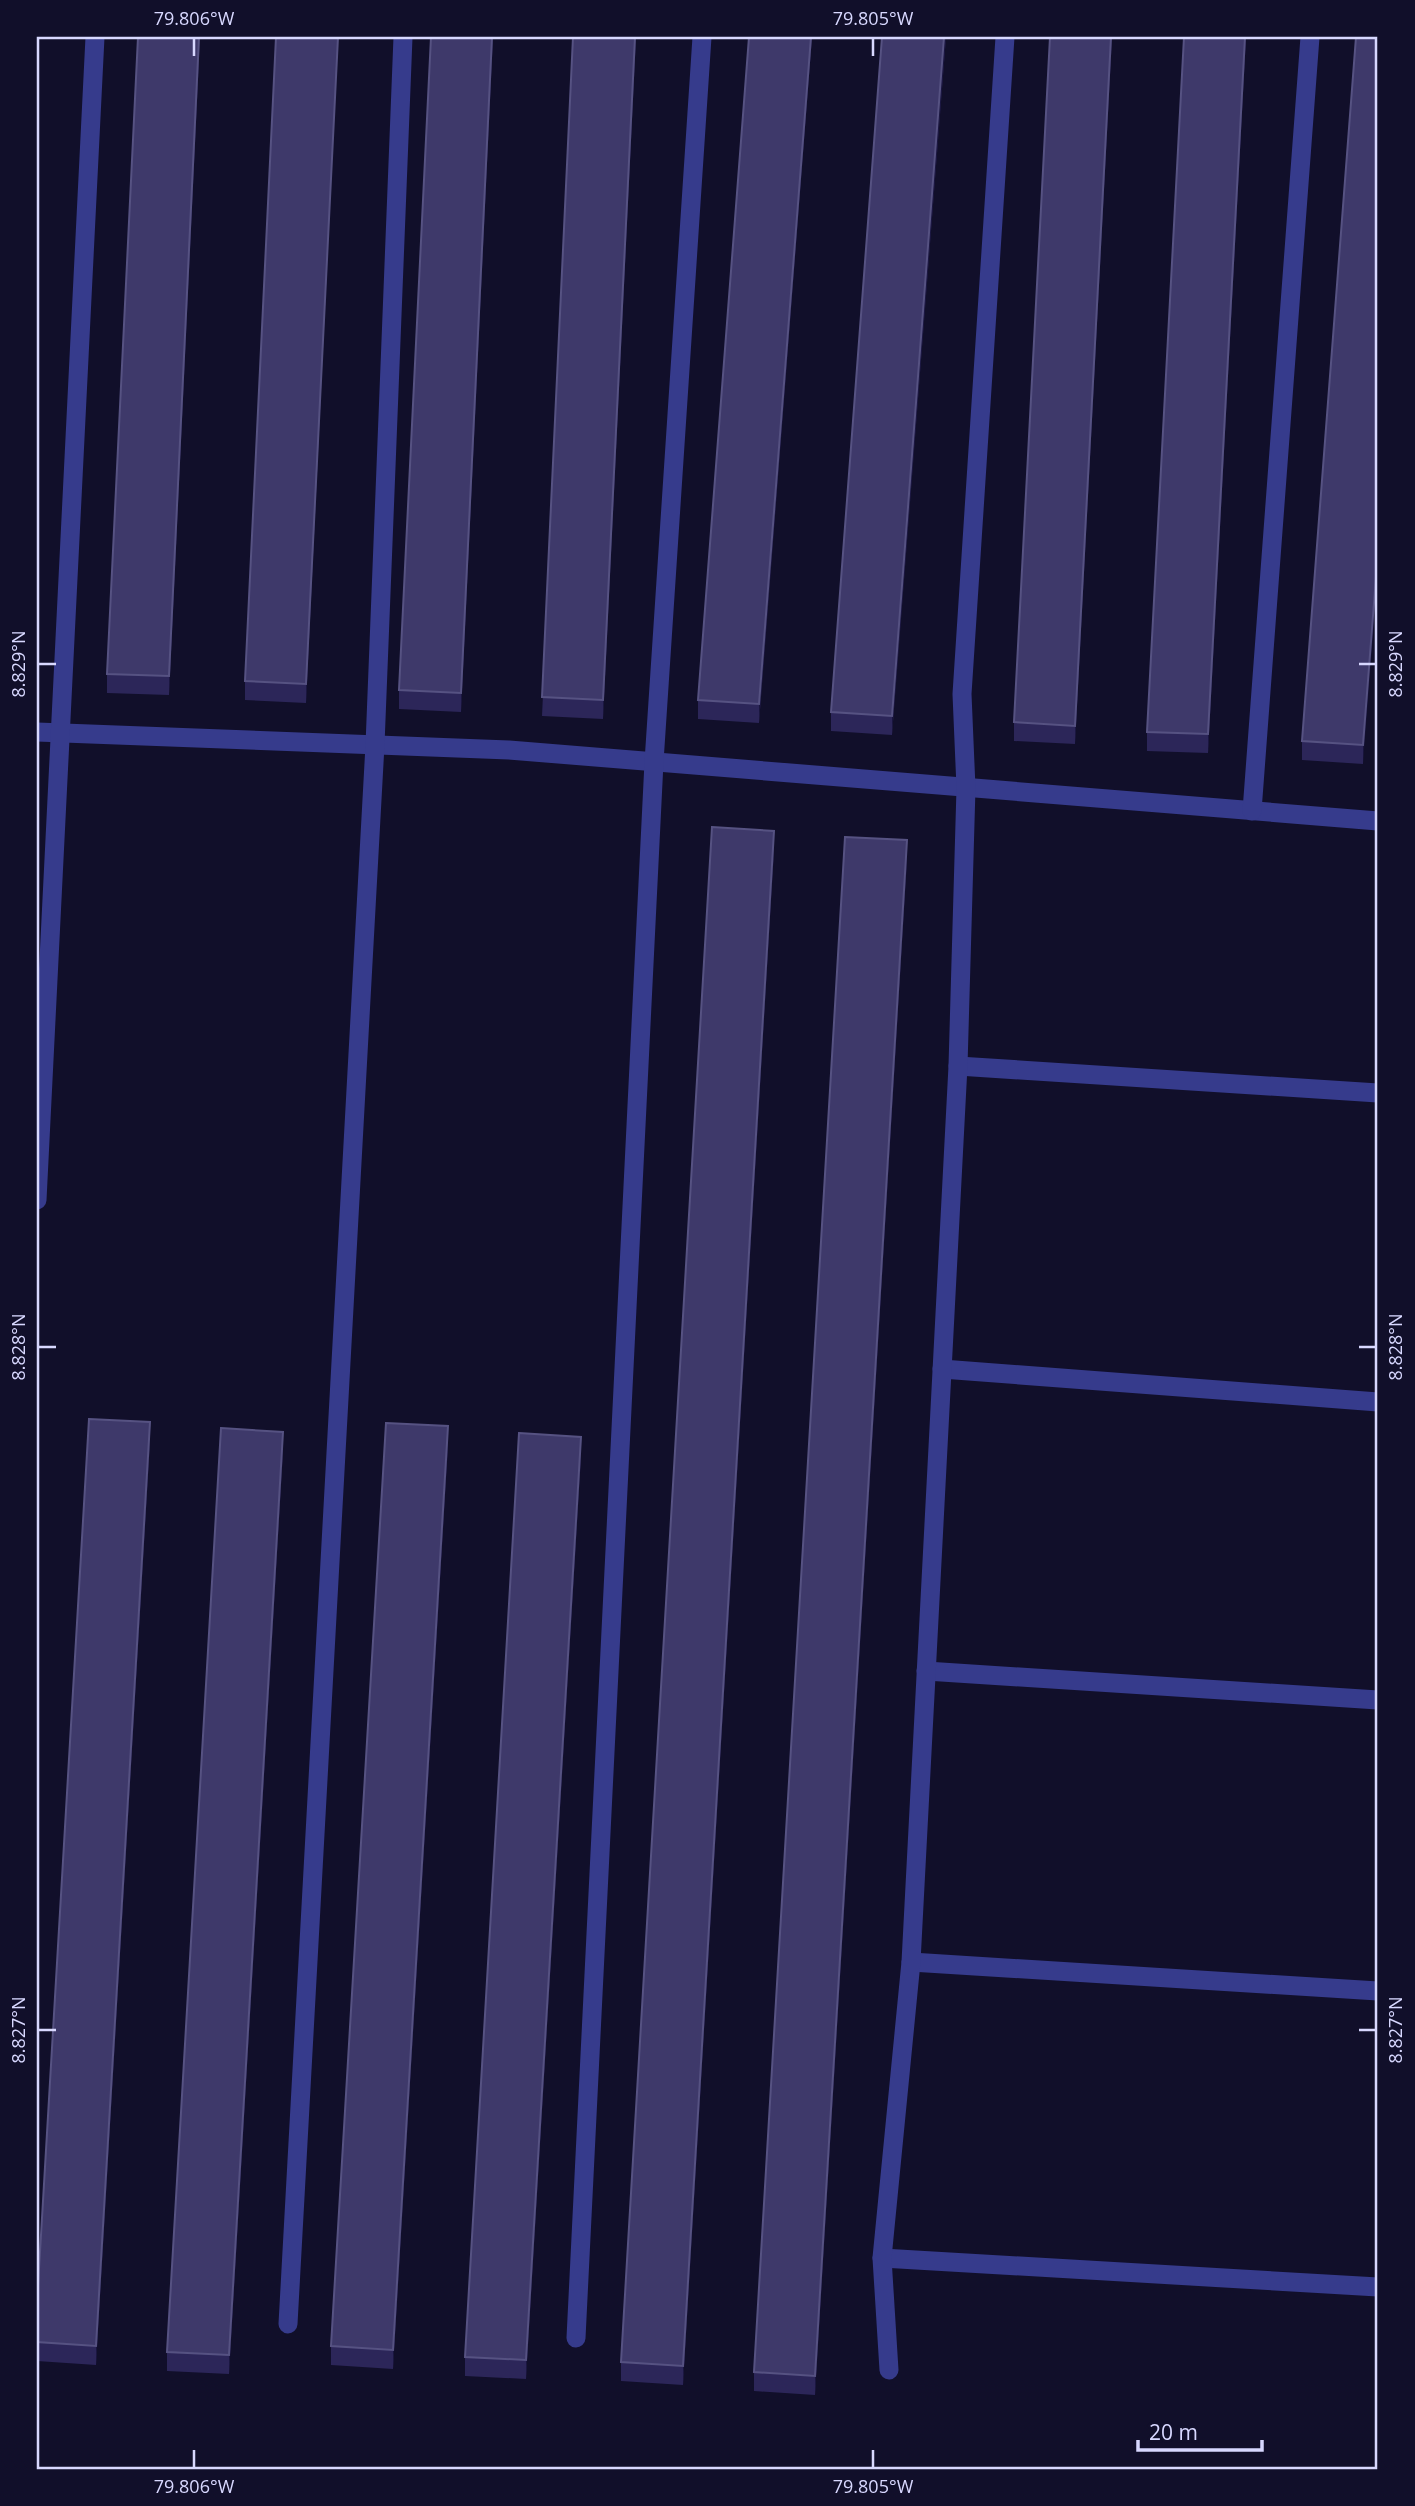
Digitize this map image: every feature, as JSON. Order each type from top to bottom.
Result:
[{"type":"street","points":[[37,1200],[58,733],[95,37]]},
{"type":"street","points":[[288,2324],[375,745],[403,37]]},
{"type":"street","points":[[576,2338],[654,762],[702,37]]},
{"type":"street","points":[[889,2370],[882,2258],[911,1962],[958,1066],[966,788],[962,694],[1005,37]]},
{"type":"street","points":[[1252,811],[1310,37]]},
{"type":"street","points":[[37,732],[509,750],[1378,821]]},
{"type":"street","points":[[958,1066],[1378,1093]]},
{"type":"street","points":[[942,1369],[1378,1402]]},
{"type":"street","points":[[926,1671],[1378,1700]]},
{"type":"street","points":[[911,1962],[1378,1991]]},
{"type":"street","points":[[882,2258],[1378,2287]]},
{"type":"building","points":[[138,37],[199,37],[169,676],[107,674]]},
{"type":"building","points":[[276,37],[338,37],[306,684],[245,681]]},
{"type":"building","points":[[431,37],[492,37],[461,693],[399,690]]},
{"type":"building","points":[[573,37],[635,37],[603,700],[542,697]]},
{"type":"building","points":[[749,37],[811,37],[759,704],[698,700]]},
{"type":"building","points":[[882,37],[944,37],[892,716],[831,712]]},
{"type":"building","points":[[1050,37],[1111,37],[1075,726],[1014,722]]},
{"type":"building","points":[[1184,37],[1245,37],[1208,734],[1147,732]]},
{"type":"building","points":[[1356,37],[1378,37],[1378,551],[1363,745],[1302,741]]},
{"type":"building","points":[[712,827],[774,831],[683,2366],[621,2362]]},
{"type":"building","points":[[845,837],[907,840],[815,2376],[754,2372]]},
{"type":"building","points":[[89,1419],[150,1422],[96,2346],[37,2342],[37,2303]]},
{"type":"building","points":[[386,1423],[448,1426],[393,2350],[331,2346]]},
{"type":"building","points":[[221,1428],[283,1432],[229,2355],[167,2352]]},
{"type":"building","points":[[519,1433],[581,1437],[526,2360],[465,2357]]}]
